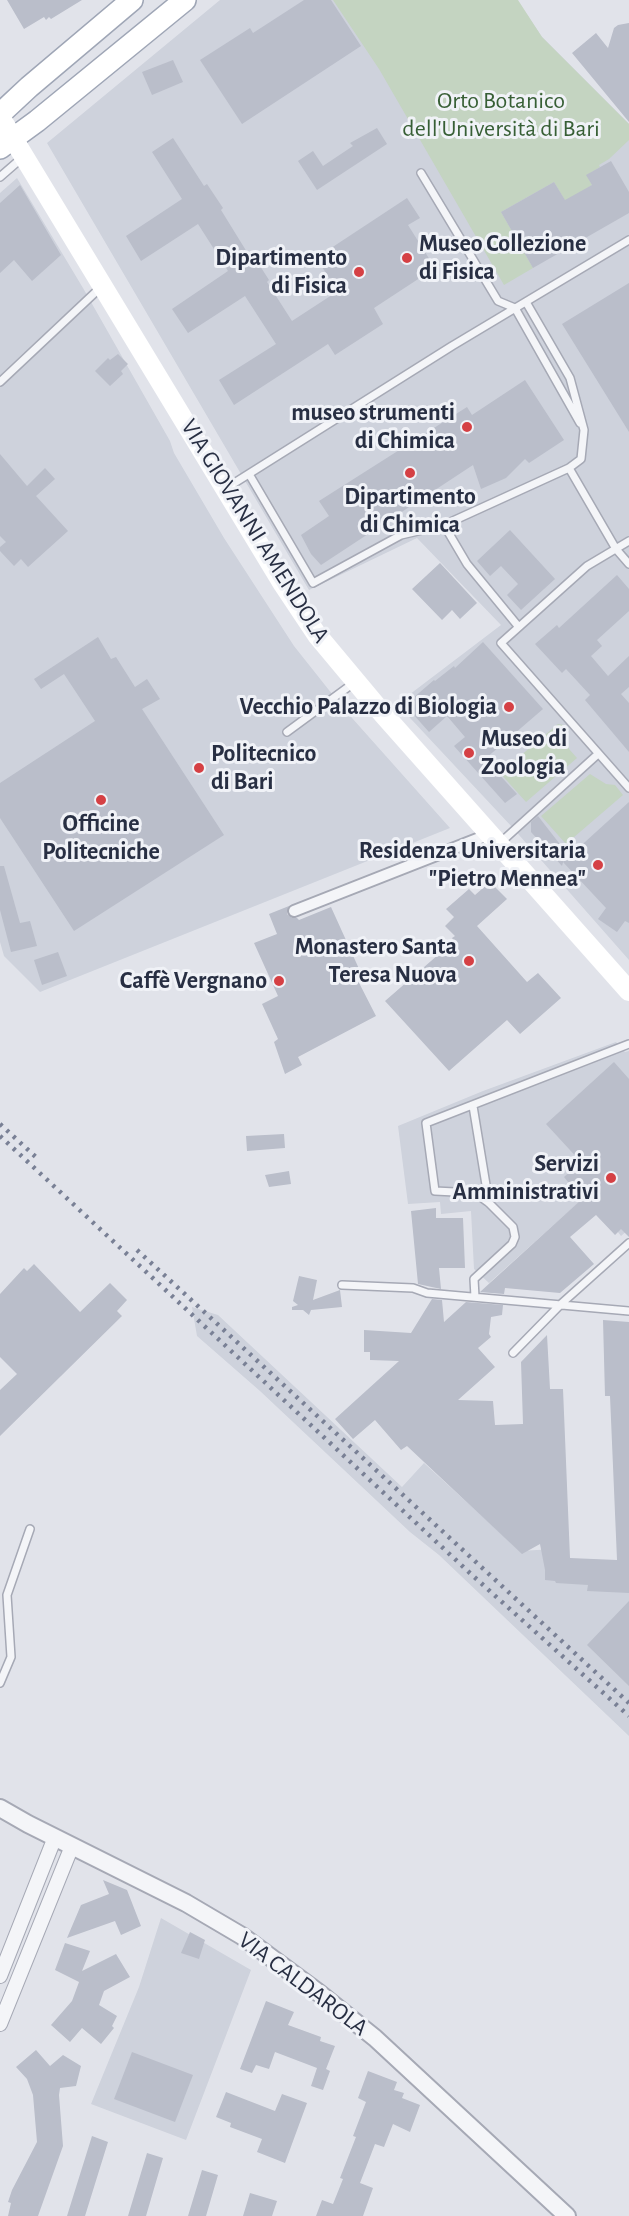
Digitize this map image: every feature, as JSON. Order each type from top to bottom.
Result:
[{"type":"main road","points":[[0,116],[29,87],[132,0]]},
{"type":"main road","points":[[7,143],[185,0]]},
{"type":"main road","name":"VIA GIOVANNI AMENDOLA","points":[[0,116],[7,143],[24,156],[283,584],[317,635],[629,991]]},
{"type":"street","points":[[294,911],[494,839]]},
{"type":"street","name":"VIA CALDAROLA","points":[[0,1808],[186,1903],[242,1936],[375,2038],[567,2216]]},
{"type":"street","points":[[0,1976],[55,1837]]},
{"type":"street","points":[[0,2024],[72,1846]]},
{"type":"lane","points":[[0,177],[24,156]]},
{"type":"lane","points":[[421,173],[498,301],[515,308],[584,430]]},
{"type":"lane","points":[[226,488],[452,346],[629,240]]},
{"type":"lane","points":[[0,382],[102,286]]},
{"type":"lane","points":[[249,474],[313,583],[401,535],[444,525],[569,468],[581,459],[584,430],[570,378],[526,302]]},
{"type":"lane","points":[[569,468],[616,549],[629,564]]},
{"type":"lane","points":[[444,525],[467,564],[518,626]]},
{"type":"lane","points":[[629,540],[587,566],[501,643],[629,788]]},
{"type":"lane","points":[[287,732],[356,682]]},
{"type":"lane","points":[[494,839],[598,754]]},
{"type":"lane","points":[[475,1297],[474,1279],[512,1244],[515,1237],[513,1227],[489,1203],[475,1193],[435,1191],[426,1123],[629,1044]]},
{"type":"lane","points":[[473,1106],[489,1203]]},
{"type":"lane","points":[[513,1353],[561,1304],[629,1243]]},
{"type":"lane","points":[[342,1285],[413,1288],[427,1293],[629,1311]]},
{"type":"lane","points":[[0,1683],[11,1657],[7,1595],[30,1529]]},
{"type":"shaded area","points":[[220,0],[517,0],[542,37],[629,124],[629,960],[512,827],[397,704],[501,625],[417,538],[309,590],[47,143]]},
{"type":"shaded area","name":"Politecnico di Bari","points":[[17,178],[83,288],[224,538],[294,646],[344,709],[450,828],[40,992],[4,956],[0,942],[0,193]]},
{"type":"shaded area","points":[[616,1042],[625,1052],[629,1051],[629,1229],[621,1236],[588,1194],[489,1283],[474,1269],[471,1211],[441,1214],[440,1202],[408,1204],[398,1126],[483,1091]]},
{"type":"shaded area","points":[[192,1307],[218,1315],[402,1487],[424,1463],[520,1551],[554,1549],[554,1568],[629,1573],[629,1736],[439,1555],[410,1532],[260,1391],[197,1336]]},
{"type":"shaded area","points":[[161,1918],[251,1970],[186,2140],[91,2104],[139,1987]]},
{"type":"green space","name":"Orto Botanico dell'Università di Bari","points":[[333,0],[518,0],[542,37],[629,124],[629,140],[599,165],[600,167],[587,175],[592,185],[566,202],[554,182],[501,212],[533,268],[504,285],[379,69]]},
{"type":"green space","points":[[558,724],[568,729],[566,740],[569,749],[577,758],[526,802],[500,773]]},
{"type":"green space","points":[[590,774],[606,784],[615,785],[623,795],[566,844],[541,816]]},
{"type":"building","points":[[7,0],[82,0],[51,19],[49,17],[46,20],[44,17],[24,29]]},
{"type":"building","points":[[304,0],[331,0],[361,46],[242,124],[200,60],[250,28],[253,33]]},
{"type":"building","points":[[629,23],[629,122],[572,53],[596,33],[608,48],[614,28]]},
{"type":"building","points":[[173,60],[183,82],[152,95],[142,72]]},
{"type":"building","points":[[377,128],[387,144],[317,190],[298,161],[313,151],[323,166],[353,146],[350,143]]},
{"type":"building","name":"Dipartimento di Fisica","points":[[173,138],[204,186],[207,184],[223,208],[221,210],[250,257],[253,255],[269,280],[267,282],[292,321],[338,291],[316,258],[407,198],[420,218],[408,225],[435,268],[374,308],[383,324],[335,355],[328,344],[234,405],[219,380],[276,344],[245,296],[188,333],[172,309],[228,271],[198,224],[141,261],[126,236],[182,199],[152,152]]},
{"type":"building","points":[[611,161],[629,192],[629,213],[533,268],[501,212],[554,182],[565,200],[592,185],[586,175]]},
{"type":"building","points":[[20,185],[61,255],[32,281],[14,260],[0,273],[0,203]]},
{"type":"building","points":[[629,283],[629,432],[562,324]]},
{"type":"building","points":[[118,354],[128,364],[121,371],[123,374],[110,386],[95,371],[108,358],[110,360]]},
{"type":"building","name":"Dipartimento di Chimica","points":[[525,380],[564,440],[529,463],[525,459],[506,478],[481,489],[473,465],[321,565],[311,554],[301,535],[329,516],[319,501],[467,407],[472,415]]},
{"type":"building","points":[[0,454],[27,486],[45,468],[55,479],[36,496],[68,531],[28,567],[21,559],[14,566],[0,551],[0,547],[6,542],[0,536]]},
{"type":"building","points":[[510,530],[555,579],[521,610],[507,595],[518,584],[501,566],[490,576],[477,561]]},
{"type":"building","points":[[440,563],[477,603],[460,619],[452,610],[442,620],[412,589]]},
{"type":"building","points":[[617,575],[629,589],[629,611],[597,640],[602,646],[591,656],[608,676],[629,656],[629,687],[621,694],[629,703],[629,752],[585,700],[590,695],[566,669],[562,673],[535,644],[557,625],[559,628]]},
{"type":"building","name":"Officine Politecniche","points":[[98,637],[111,659],[116,657],[135,687],[147,679],[160,699],[142,709],[224,835],[74,931],[0,818],[0,783],[95,721],[64,674],[41,689],[34,679]]},
{"type":"building","name":"Vecchio Palazzo di Biologia","points":[[483,642],[543,709],[485,759],[517,794],[505,803],[454,746],[465,737],[447,716],[429,732],[405,705],[434,680],[454,666],[455,668]]},
{"type":"building","name":"Residenza Universitaria \"Pietro Mennea\"","points":[[629,802],[629,923],[625,921],[617,932],[598,919],[606,908],[563,862]]},
{"type":"building","points":[[538,816],[566,852],[562,866],[531,832],[531,822]]},
{"type":"building","points":[[0,866],[4,866],[20,923],[30,921],[37,946],[11,952],[0,910]]},
{"type":"building","name":"Monastero Santa Teresa Nuova","points":[[490,882],[507,899],[477,926],[527,982],[538,973],[561,998],[520,1034],[507,1020],[449,1071],[385,1001],[454,941],[452,938],[455,936],[445,926],[454,917],[446,909],[469,889],[475,895]]},
{"type":"building","points":[[289,906],[287,914],[299,920],[331,907],[360,971],[354,973],[376,1016],[298,1057],[302,1065],[285,1074],[274,1042],[278,1039],[262,1004],[278,996],[254,943],[277,934],[269,914]]},
{"type":"building","points":[[58,952],[67,976],[42,985],[34,960]]},
{"type":"building","name":"Servizi Amministrativi","points":[[614,1062],[629,1079],[629,1237],[621,1229],[615,1235],[596,1215],[570,1237],[594,1264],[560,1293],[505,1288],[504,1294],[480,1292],[582,1199],[564,1177],[581,1162],[546,1124]]},
{"type":"building","points":[[284,1134],[285,1148],[247,1151],[246,1136]]},
{"type":"building","points":[[289,1171],[291,1184],[269,1187],[265,1175]]},
{"type":"building","points":[[436,1208],[436,1218],[463,1218],[465,1268],[439,1268],[441,1289],[418,1284],[411,1211]]},
{"type":"building","points":[[34,1264],[80,1312],[110,1283],[127,1300],[117,1311],[122,1316],[0,1436],[0,1390],[17,1374],[0,1357],[0,1294],[24,1268],[27,1271]]},
{"type":"building","points":[[299,1276],[317,1280],[313,1300],[340,1290],[342,1307],[311,1310],[309,1315],[303,1310],[292,1310],[292,1307],[298,1305],[293,1301]]},
{"type":"building","points":[[432,1299],[442,1300],[444,1322],[466,1302],[503,1305],[502,1315],[491,1317],[489,1334],[491,1337],[478,1348],[495,1367],[458,1400],[493,1401],[495,1425],[523,1424],[521,1362],[547,1335],[550,1389],[563,1389],[570,1558],[617,1560],[610,1396],[605,1396],[603,1320],[629,1322],[629,1593],[587,1591],[588,1585],[545,1580],[540,1544],[522,1554],[407,1446],[401,1450],[375,1420],[353,1439],[335,1419],[399,1361],[370,1360],[370,1352],[364,1352],[364,1330],[411,1333]]},
{"type":"building","points":[[629,1601],[629,1686],[587,1645]]},
{"type":"building","points":[[103,1880],[127,1890],[141,1926],[121,1935],[115,1921],[67,1938],[81,1905],[109,1894]]},
{"type":"building","points":[[190,1932],[205,1940],[199,1959],[181,1953]]},
{"type":"building","points":[[65,1943],[90,1951],[82,1971],[116,1954],[130,1977],[104,1991],[99,2005],[117,2016],[112,2026],[114,2028],[101,2044],[82,2028],[70,2042],[51,2025],[72,2001],[79,1982],[55,1970]]},
{"type":"building","points":[[266,2001],[294,2012],[288,2025],[321,2037],[320,2041],[335,2046],[326,2069],[330,2071],[323,2090],[311,2086],[317,2068],[275,2052],[269,2069],[256,2065],[252,2073],[240,2069]]},
{"type":"building","points":[[36,2050],[50,2066],[63,2055],[81,2066],[76,2086],[60,2088],[63,2146],[38,2216],[8,2216],[11,2203],[8,2202],[12,2190],[37,2142],[33,2095],[27,2079],[16,2067]]},
{"type":"building","points":[[132,2052],[193,2075],[175,2122],[114,2099]]},
{"type":"building","points":[[368,2071],[397,2082],[394,2090],[404,2093],[402,2098],[420,2105],[410,2132],[393,2124],[384,2147],[375,2144],[360,2183],[373,2188],[363,2216],[316,2216],[322,2200],[333,2204],[343,2179],[340,2178],[356,2137],[353,2136],[366,2102],[358,2098]]},
{"type":"building","points":[[226,2092],[275,2111],[282,2094],[307,2103],[285,2163],[257,2152],[262,2139],[230,2127],[231,2123],[216,2117]]},
{"type":"building","points":[[92,2136],[108,2142],[85,2216],[67,2216]]},
{"type":"building","points":[[147,2153],[163,2158],[146,2216],[128,2216]]},
{"type":"building","points":[[202,2170],[218,2175],[206,2216],[188,2216]]},
{"type":"building","points":[[250,2193],[277,2201],[272,2216],[243,2216]]},
{"type":"railway","points":[[0,1124],[38,1159]]},
{"type":"railway","points":[[0,1136],[472,1575],[629,1716]]},
{"type":"railway","points":[[137,1250],[629,1703]]},
{"type":"place","name":"Museo Collezione di Fisica","points":[[407,258]]},
{"type":"place","name":"Dipartimento di Fisica","points":[[359,272]]},
{"type":"place","name":"museo strumenti di Chimica","points":[[467,427]]},
{"type":"place","name":"Dipartimento di Chimica","points":[[410,473]]},
{"type":"place","name":"Vecchio Palazzo di Biologia","points":[[509,707]]},
{"type":"place","name":"Museo di Zoologia","points":[[469,753]]},
{"type":"place","name":"Politecnico di Bari","points":[[199,768]]},
{"type":"place","name":"Officine Politecniche","points":[[101,800]]},
{"type":"place","name":"Residenza Universitaria \"Pietro Mennea\"","points":[[598,865]]},
{"type":"place","name":"Monastero Santa Teresa Nuova","points":[[469,961]]},
{"type":"place","name":"Caffè Vergnano","points":[[279,981]]},
{"type":"place","name":"Servizi Amministrativi","points":[[611,1178]]}]
